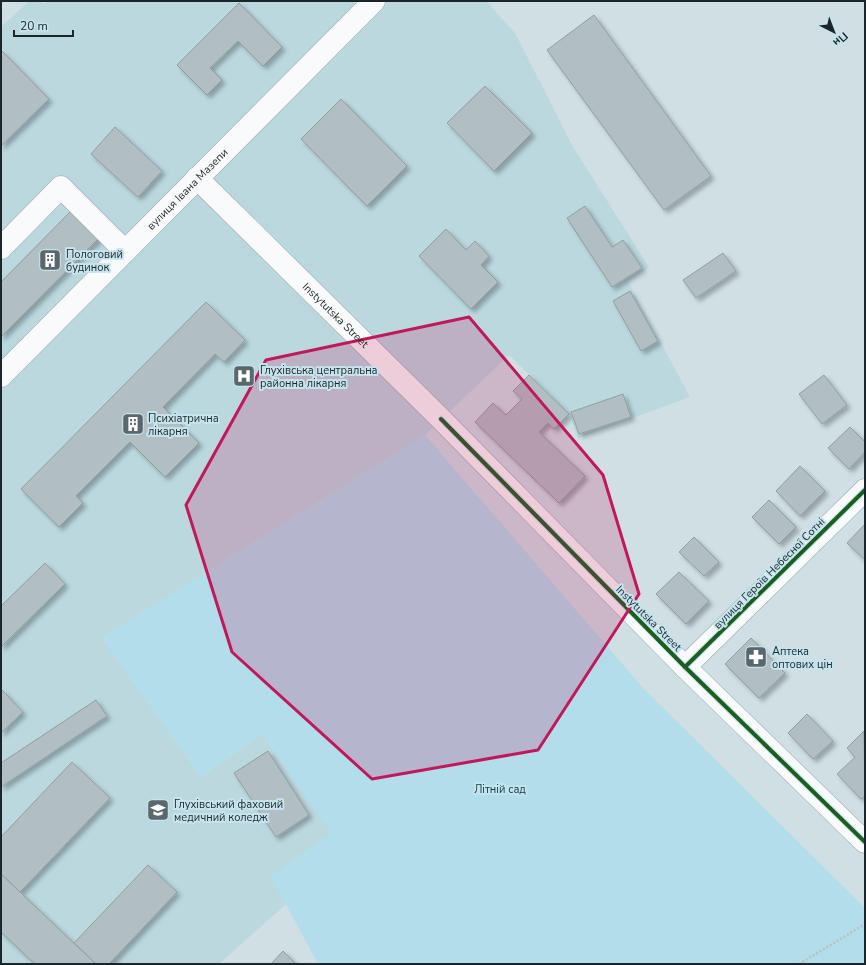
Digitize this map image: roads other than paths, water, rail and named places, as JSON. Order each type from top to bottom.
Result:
[{"type":"street","name":"вулиця Івана Мазепи","points":[[1,376],[374,1]]},
{"type":"street","name":"Instytutska Street","points":[[197,178],[441,420],[685,667],[865,842]]},
{"type":"street","points":[[1,248],[61,187],[125,251]]},
{"type":"street","name":"вулиця Героїв Небесної Сотні","points":[[685,667],[865,490]]},
{"type":"place","name":"Пологовий будинок","points":[[50,260]]},
{"type":"place","name":"Глухівська центральна районна лікарня","points":[[244,376]]},
{"type":"place","name":"Психіатрична лікарня","points":[[133,424]]},
{"type":"place","name":"Аптека оптових цін","points":[[756,657]]},
{"type":"place","name":"Глухівський фаховий медичний коледж","points":[[158,810]]},
{"type":"park label","name":"Літній сад","points":[[500,789]]}]
